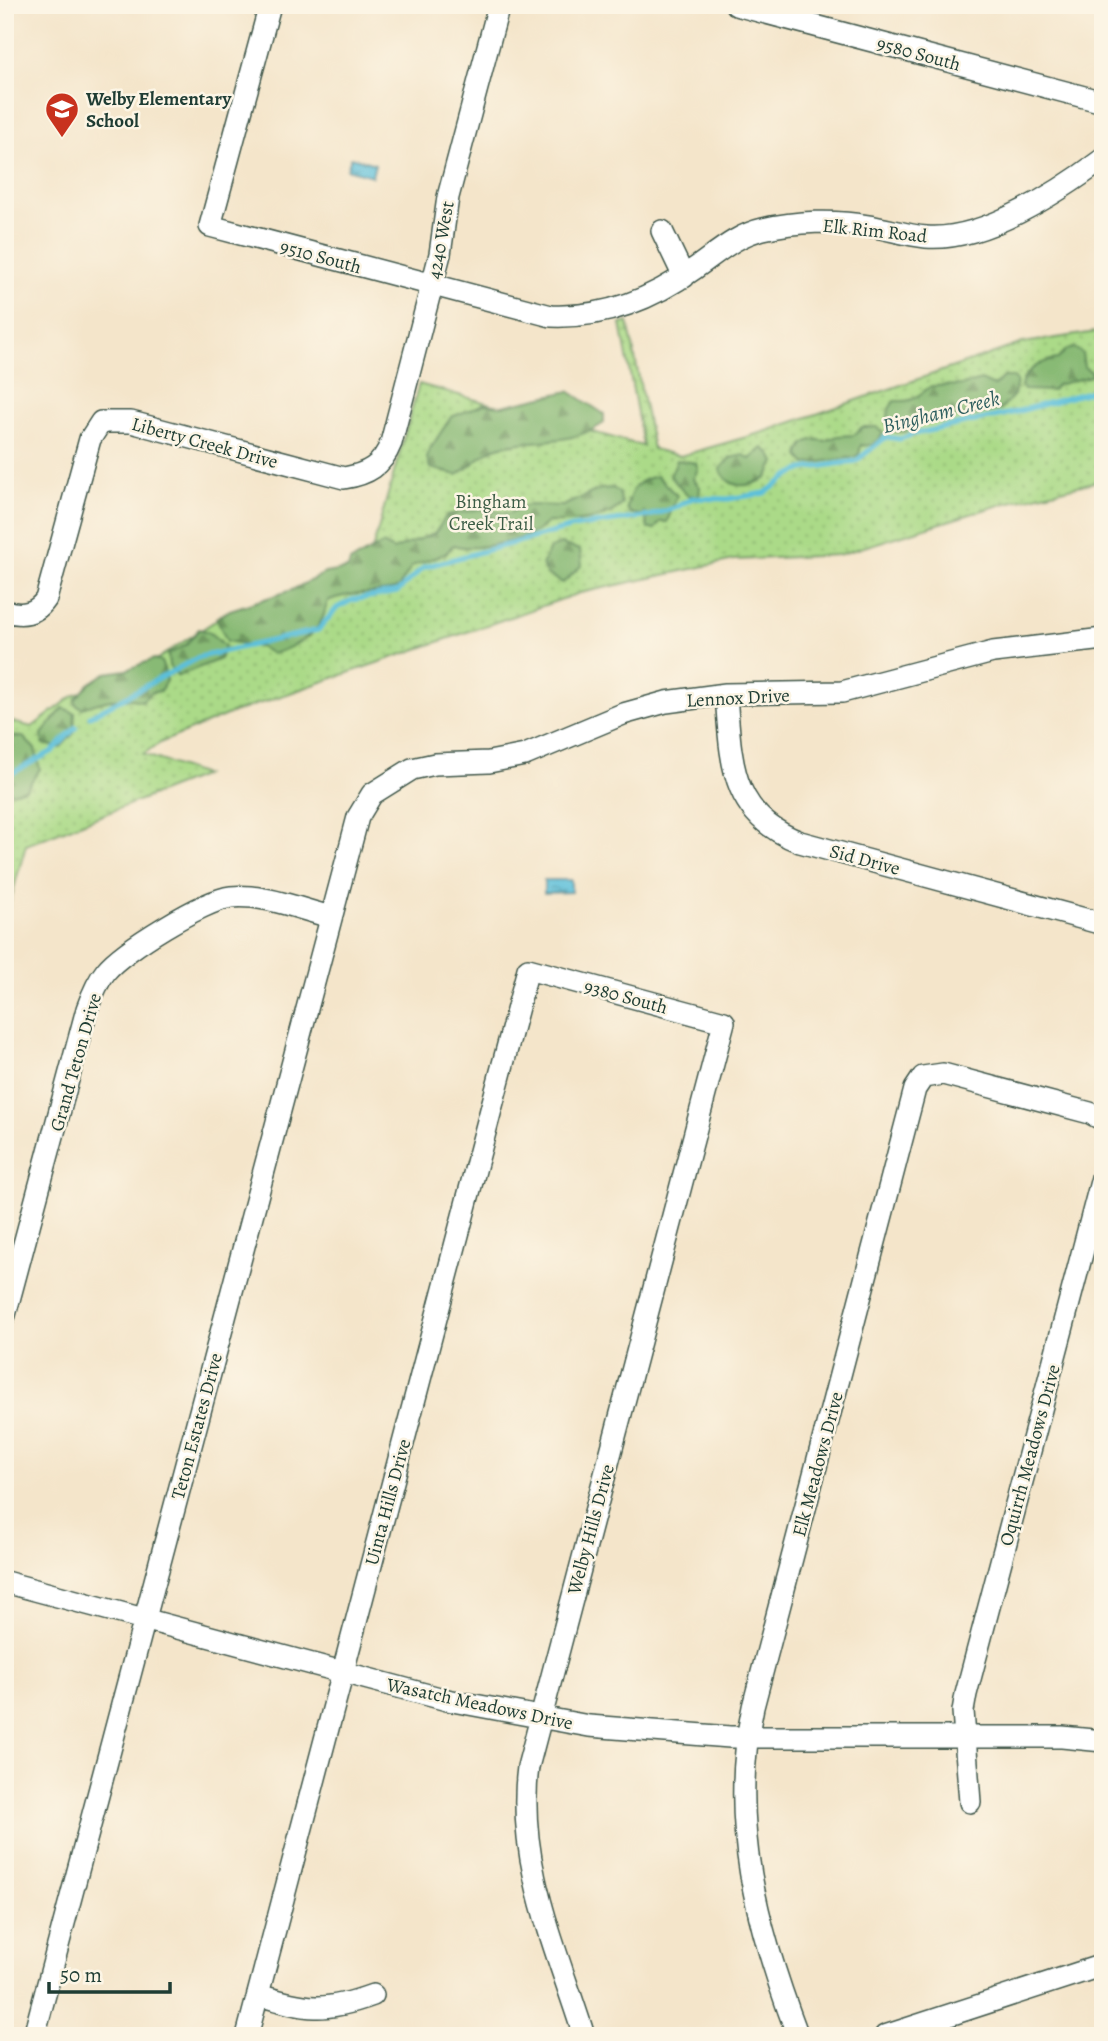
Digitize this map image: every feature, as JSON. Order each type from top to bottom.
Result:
[{"type":"street","name":"9510 South","points":[[270,5],[210,226],[432,285]]},
{"type":"street","name":"4240 West","points":[[372,470],[381,462],[391,443],[440,254],[448,197],[499,5]]},
{"type":"street","name":"9580 South","points":[[736,5],[1103,102]]},
{"type":"street","name":"Elk Rim Road","points":[[432,285],[527,312],[574,317],[621,307],[684,277],[739,237],[762,229],[837,222],[927,237],[975,232],[998,223],[1103,159]]},
{"type":"street","points":[[662,232],[684,277]]},
{"type":"street","name":"Liberty Creek Drive","points":[[5,611],[28,614],[46,599],[90,439],[101,422],[131,422],[344,478],[372,470]]},
{"type":"street","name":"Lennox Drive","points":[[358,817],[372,794],[412,769],[510,758],[550,746],[623,714],[666,702],[726,694],[842,692],[993,652],[1103,639]]},
{"type":"street","name":"Sid Drive","points":[[726,694],[736,777],[747,802],[776,831],[800,842],[1103,924]]},
{"type":"street","name":"Teton Estates Drive","points":[[34,2036],[358,817]]},
{"type":"street","name":"Grand Teton Drive","points":[[5,1315],[87,1009],[94,988],[107,970],[126,951],[210,902],[230,897],[261,898],[331,917]]},
{"type":"street","name":"9380 South","points":[[528,969],[724,1022]]},
{"type":"street","name":"Uinta Hills Drive","points":[[247,2036],[528,969]]},
{"type":"street","name":"Welby Hills Drive","points":[[584,2036],[535,1881],[525,1833],[524,1800],[539,1718],[724,1022]]},
{"type":"street","name":"Elk Meadows Drive","points":[[798,2036],[763,1932],[749,1878],[742,1803],[747,1738],[917,1085],[923,1077],[943,1074],[1090,1113],[1103,1120]]},
{"type":"street","name":"Oquirrh Meadows Drive","points":[[966,1737],[963,1711],[965,1694],[1103,1174]]},
{"type":"street","name":"Wasatch Meadows Drive","points":[[5,1582],[447,1700],[619,1730],[747,1738],[966,1737],[1079,1738],[1103,1741]]},
{"type":"street","points":[[966,1737],[970,1802]]},
{"type":"street","points":[[886,2036],[1103,1965]]},
{"type":"street","points":[[258,1996],[321,2009],[341,2007],[373,1995]]},
{"type":"green space","name":"Bingham Creek Trail","points":[[628,322],[653,449],[680,456],[764,432],[1023,343],[1103,331],[1103,480],[1006,503],[838,555],[734,560],[580,593],[229,714],[162,742],[143,754],[204,775],[26,845],[5,920],[5,720],[32,727],[73,696],[157,659],[218,619],[366,572],[419,384],[643,446],[621,324]]},
{"type":"green space","points":[[1074,348],[1082,353],[1084,367],[1092,372],[1091,376],[1057,385],[1052,391],[1024,390],[1021,386],[1030,371],[1047,361],[1058,359],[1066,350]]},
{"type":"green space","points":[[1003,377],[1013,377],[1017,381],[1014,395],[1000,410],[938,420],[929,416],[906,432],[896,432],[887,424],[889,409],[894,401],[911,400],[931,386],[963,385],[981,380],[994,386]]},
{"type":"green space","points":[[569,391],[604,414],[604,423],[591,431],[565,439],[498,447],[457,475],[430,468],[427,458],[430,449],[451,417],[484,404],[502,406]]},
{"type":"green space","points":[[862,427],[877,427],[883,433],[874,444],[861,445],[859,454],[854,457],[806,464],[799,456],[807,442],[854,435]]},
{"type":"green space","points":[[763,448],[775,462],[767,478],[746,485],[728,481],[720,469],[730,458],[744,455],[750,459]]},
{"type":"green space","points":[[677,460],[696,463],[698,469],[693,479],[700,487],[699,497],[687,495],[670,476]]},
{"type":"green space","points":[[657,476],[677,496],[667,522],[660,522],[655,529],[648,529],[645,516],[630,513],[627,508],[636,486]]},
{"type":"green space","points":[[613,488],[619,492],[622,504],[607,515],[577,521],[548,522],[537,531],[507,542],[471,547],[454,545],[445,554],[412,566],[399,587],[393,590],[343,596],[328,601],[322,619],[312,633],[279,652],[272,654],[260,647],[227,641],[216,618],[230,610],[292,590],[325,573],[348,569],[350,562],[383,544],[393,550],[435,533],[447,515],[480,509],[509,513],[526,505],[563,506],[600,489]]},
{"type":"green space","points":[[561,544],[580,550],[582,565],[563,583],[546,574],[542,565],[550,548]]},
{"type":"green space","points":[[199,629],[209,632],[225,646],[220,659],[178,676],[169,666],[168,654],[186,645]]},
{"type":"green space","points":[[154,659],[161,661],[167,679],[160,691],[151,693],[142,701],[118,699],[82,708],[76,705],[75,700],[89,684],[106,673],[126,670]]},
{"type":"green space","points":[[63,708],[75,713],[74,733],[60,748],[43,744],[42,734]]},
{"type":"green space","points":[[5,736],[23,737],[35,749],[40,769],[26,789],[12,793],[5,787]]},
{"type":"water","points":[[351,157],[375,164],[372,176],[347,169]]},
{"type":"water","points":[[544,880],[571,880],[571,892],[544,893]]},
{"type":"waterway","name":"Bingham Creek","points":[[90,716],[199,657],[318,630],[337,608],[352,600],[397,592],[424,567],[573,527],[649,516],[675,508],[692,498],[728,499],[765,493],[803,469],[856,461],[886,437],[900,439],[1103,388]]},
{"type":"waterway","name":"Bingham Creek","points":[[5,777],[53,751],[76,727]]},
{"type":"place","name":"Welby Elementary School","points":[[62,139]]}]
